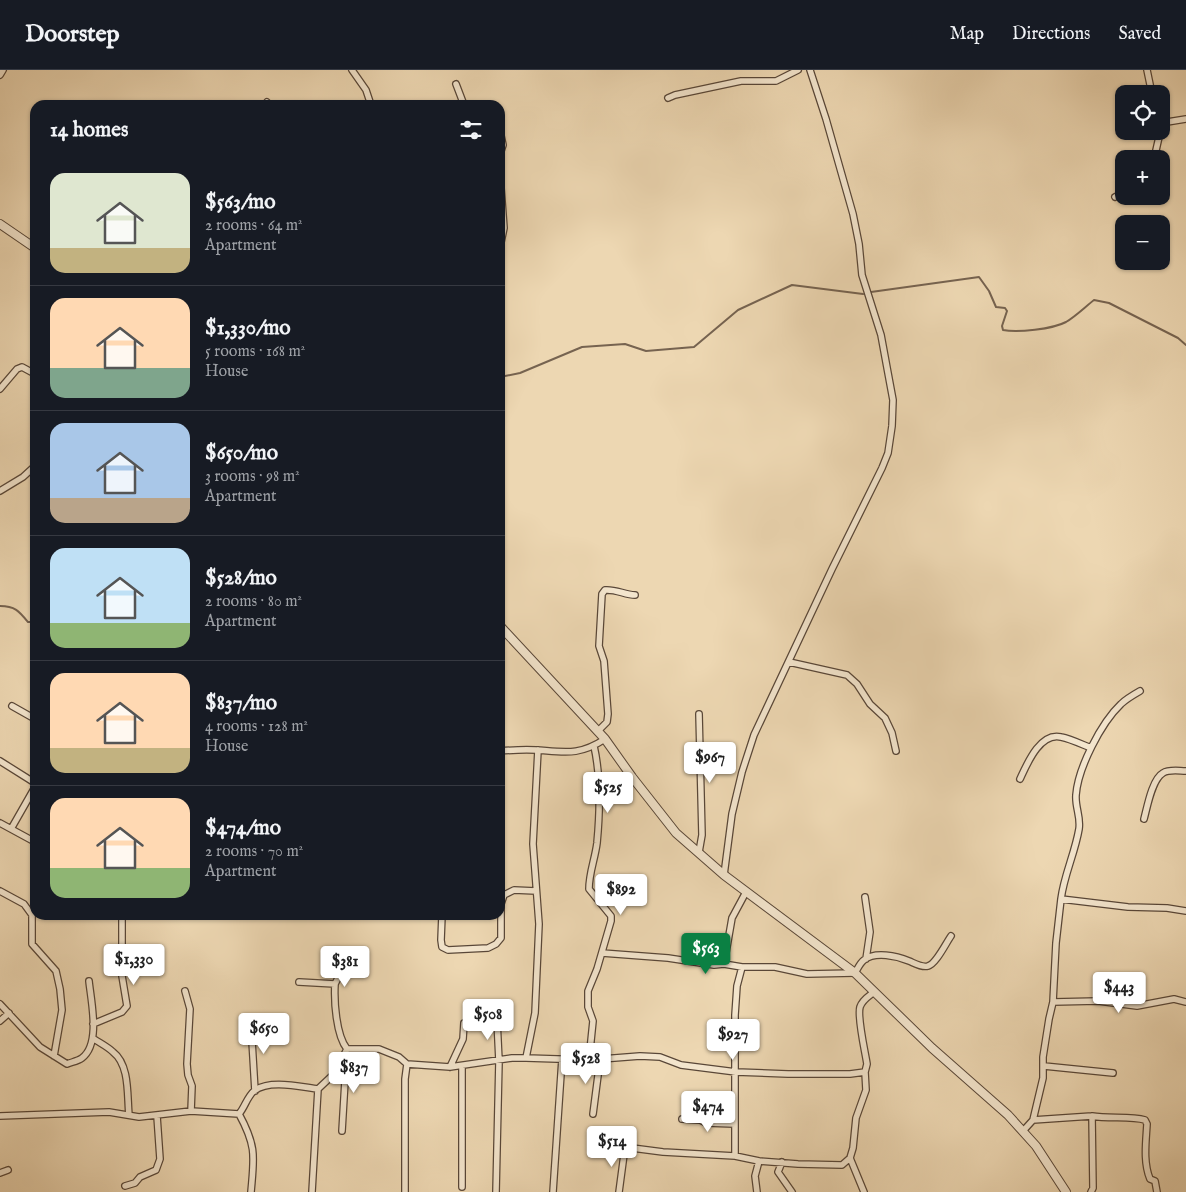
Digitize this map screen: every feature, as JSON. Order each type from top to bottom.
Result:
[{"type":"street","points":[[0,75],[3,70]]},
{"type":"street","points":[[352,70],[366,90],[369,100]]},
{"type":"street","points":[[668,98],[742,81],[776,81],[798,70]]},
{"type":"street","points":[[724,875],[732,814],[742,772],[754,735],[882,468],[888,453],[892,426],[893,400],[881,335],[862,275],[859,244],[852,214],[826,119],[810,70]]},
{"type":"street","points":[[1147,70],[1150,85]]},
{"type":"street","points":[[456,84],[462,100]]},
{"type":"street","points":[[1170,122],[1186,119]]},
{"type":"street","points":[[0,224],[30,245]]},
{"type":"street","points":[[0,390],[17,369],[22,367],[30,371]]},
{"type":"street","points":[[0,491],[30,470]]},
{"type":"street","points":[[598,731],[607,722],[608,714],[604,661],[599,646],[602,594],[606,590],[612,590],[635,595]]},
{"type":"street","points":[[505,631],[605,739],[632,777],[676,832],[724,875],[855,973],[932,1048],[1008,1115],[1041,1153],[1066,1192]]},
{"type":"street","points":[[789,662],[847,675],[857,684],[870,704],[885,718],[892,733],[896,751]]},
{"type":"street","points":[[1023,1131],[1033,1120],[1044,1078],[1043,1057],[1053,1002],[1056,943],[1061,899],[1065,876],[1080,827],[1076,793],[1091,748],[1108,718],[1121,704],[1140,691]]},
{"type":"street","points":[[12,706],[30,716]]},
{"type":"street","points":[[698,852],[702,835],[699,714]]},
{"type":"street","points":[[1020,779],[1039,746],[1052,736],[1060,736],[1091,748]]},
{"type":"street","points":[[505,750],[538,750],[565,753],[594,746],[605,739]]},
{"type":"street","points":[[589,1060],[594,1021],[588,1007],[588,991],[602,953],[611,916],[591,893],[589,884],[597,843],[600,779],[594,746]]},
{"type":"street","points":[[526,1058],[535,1013],[539,924],[533,844],[538,750]]},
{"type":"street","points":[[0,761],[30,782]]},
{"type":"street","points":[[1144,820],[1158,777],[1168,771],[1186,771]]},
{"type":"street","points":[[11,829],[30,794]]},
{"type":"street","points":[[0,823],[30,839]]},
{"type":"street","points":[[505,895],[514,890],[536,891]]},
{"type":"street","points":[[0,891],[24,904],[30,912]]},
{"type":"street","points":[[724,964],[732,918],[746,892]]},
{"type":"street","points":[[855,973],[866,958],[870,932],[865,897]]},
{"type":"street","points":[[1061,899],[1128,907],[1167,908],[1186,911]]},
{"type":"street","points":[[32,920],[32,944],[56,971],[60,988],[62,1010],[54,1056]]},
{"type":"street","points":[[93,1024],[122,1012],[128,1006],[122,976],[122,920]]},
{"type":"street","points":[[442,920],[442,947],[448,950],[488,948],[496,944],[500,938],[501,920]]},
{"type":"street","points":[[866,958],[872,956],[891,956],[928,966],[934,962],[951,936]]},
{"type":"street","points":[[602,953],[668,958],[714,965],[724,964],[742,968],[775,968],[807,974],[855,973]]},
{"type":"street","points":[[341,959],[339,976],[335,984],[337,1022],[343,1044],[347,1049]]},
{"type":"street","points":[[734,1156],[736,1005],[737,986],[742,968]]},
{"type":"street","points":[[0,1004],[40,1046],[67,1064],[82,1058],[89,1050],[94,1039],[89,981]]},
{"type":"street","points":[[299,982],[335,984]]},
{"type":"street","points":[[186,991],[190,1009],[187,1064],[192,1086],[191,1112]]},
{"type":"street","points":[[609,1145],[663,1152],[734,1156],[759,1161],[842,1165],[850,1158],[856,1118],[866,1090],[865,1072],[867,1064],[859,1015],[860,1007],[863,1001],[874,992]]},
{"type":"street","points":[[1053,1002],[1098,1001],[1137,1006],[1174,999],[1186,1002]]},
{"type":"street","points":[[0,1021],[9,1013]]},
{"type":"street","points":[[496,1192],[499,1061],[497,1020]]},
{"type":"street","points":[[450,1067],[463,1039],[464,1023]]},
{"type":"street","points":[[246,1025],[252,1041],[255,1091]]},
{"type":"street","points":[[94,1039],[115,1052],[121,1062],[129,1115]]},
{"type":"street","points":[[347,1049],[379,1049],[399,1057],[407,1064],[450,1067],[526,1058],[600,1060],[640,1056],[660,1057],[681,1065],[736,1072],[818,1074],[865,1072]]},
{"type":"street","points":[[312,1192],[318,1089],[335,1074],[347,1049]]},
{"type":"street","points":[[553,1192],[562,1059]]},
{"type":"street","points":[[593,1114],[600,1060]]},
{"type":"street","points":[[405,1192],[405,1079],[407,1064]]},
{"type":"street","points":[[1044,1066],[1113,1073]]},
{"type":"street","points":[[462,1067],[462,1187]]},
{"type":"street","points":[[335,1074],[345,1081],[342,1131]]},
{"type":"street","points":[[239,1114],[255,1091],[271,1085],[318,1089]]},
{"type":"street","points":[[0,1116],[108,1112],[139,1117],[191,1112],[239,1114]]},
{"type":"street","points":[[239,1114],[253,1144],[254,1158],[251,1192]]},
{"type":"street","points":[[125,1186],[135,1183],[140,1177],[156,1170],[159,1165],[157,1116]]},
{"type":"street","points":[[1033,1120],[1092,1116],[1102,1118],[1139,1118],[1145,1120],[1145,1160],[1147,1172],[1150,1179],[1155,1182],[1157,1192]]},
{"type":"street","points":[[1091,1192],[1093,1188],[1092,1116]]},
{"type":"street","points":[[682,1119],[700,1120],[706,1123],[735,1124]]},
{"type":"street","points":[[619,1192],[625,1147]]},
{"type":"street","points":[[850,1158],[864,1192]]},
{"type":"street","points":[[757,1192],[755,1176],[759,1161]]},
{"type":"street","points":[[782,1162],[778,1172],[792,1192]]},
{"type":"street","points":[[0,1173],[8,1170]]},
{"type":"waterway","points":[[871,292],[979,277],[989,291],[996,307],[1005,308],[1007,311],[1002,326],[1003,330],[1035,330],[1053,327],[1066,322],[1094,300],[1109,303],[1178,338],[1186,345]]},
{"type":"waterway","points":[[505,376],[520,373],[582,347],[625,344],[646,351],[694,347],[738,310],[792,285],[863,294]]},
{"type":"waterway","points":[[0,606],[13,608],[30,622]]}]
